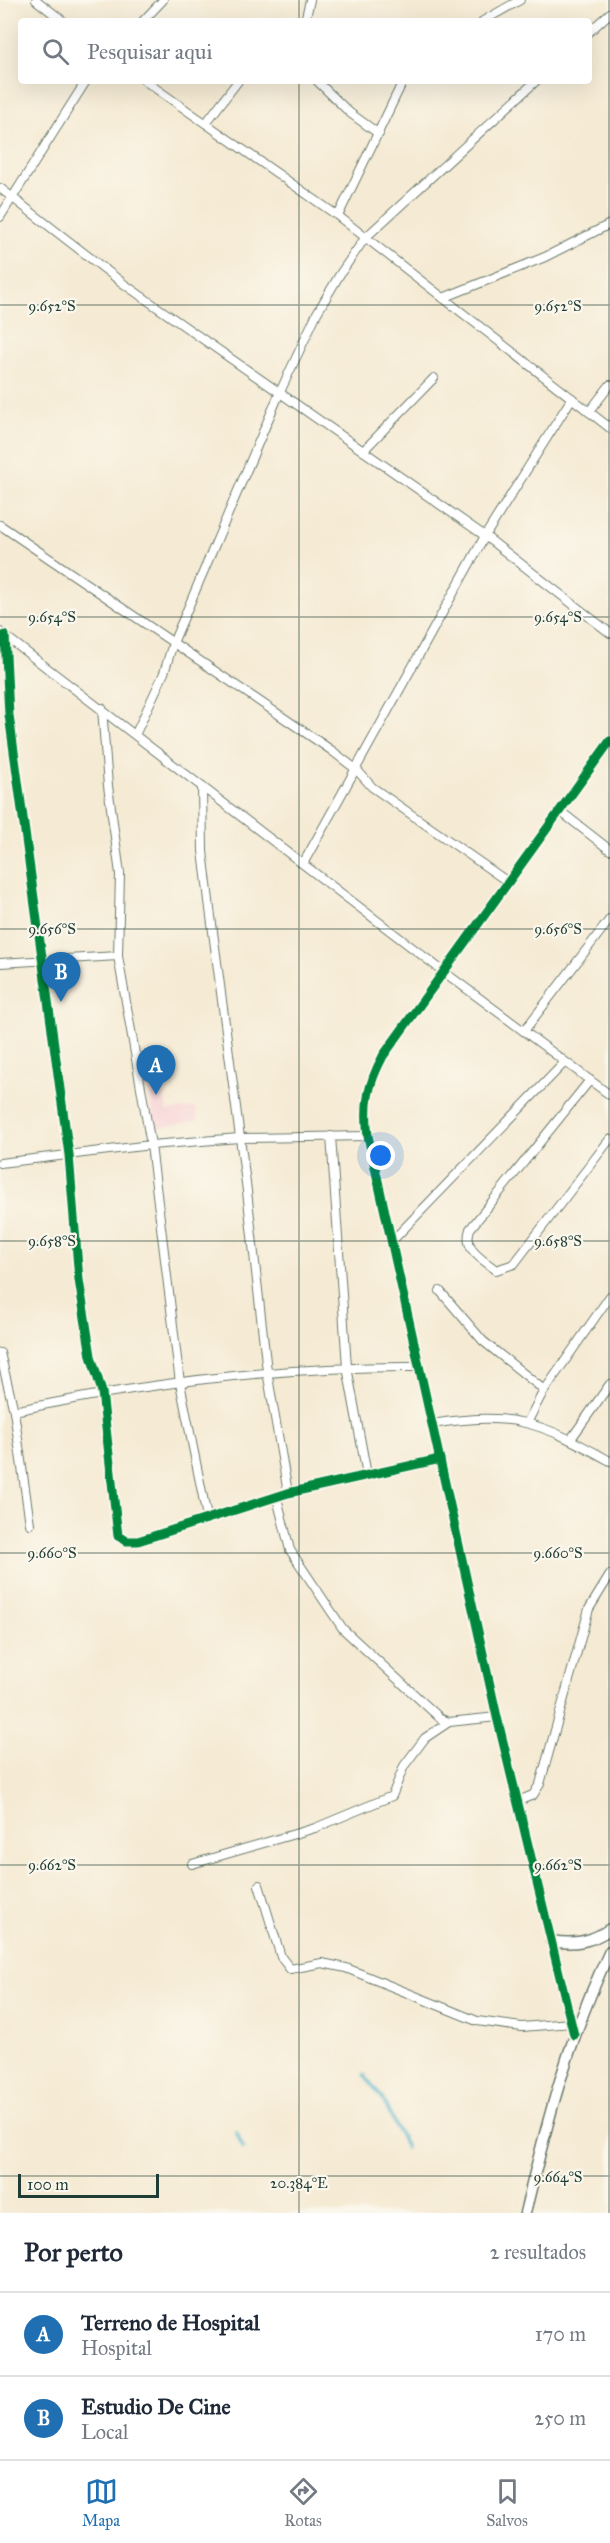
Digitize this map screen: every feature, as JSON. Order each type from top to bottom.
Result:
[{"type":"main road","points":[[551,1941],[569,1944],[585,1942],[610,1929]]},
{"type":"main road","points":[[525,2213],[554,2094],[574,2035],[610,1951]]},
{"type":"street","points":[[36,0],[59,18]]},
{"type":"street","points":[[146,18],[163,0]]},
{"type":"street","points":[[306,18],[310,0]]},
{"type":"street","points":[[488,18],[520,0]]},
{"type":"street","points":[[592,29],[610,13]]},
{"type":"street","points":[[0,217],[84,84]]},
{"type":"street","points":[[150,84],[338,216],[610,428]]},
{"type":"street","points":[[206,123],[236,84]]},
{"type":"street","points":[[320,84],[350,113],[379,134]]},
{"type":"street","points":[[338,216],[403,84]]},
{"type":"street","points":[[136,733],[164,673],[173,643],[280,392],[317,313],[365,238],[533,84]]},
{"type":"street","points":[[0,188],[124,284],[485,536],[610,633]]},
{"type":"street","points":[[443,298],[545,257],[610,224]]},
{"type":"street","points":[[363,451],[434,378]]},
{"type":"street","points":[[589,412],[610,385]]},
{"type":"street","points":[[304,862],[485,536],[572,398]]},
{"type":"street","points":[[0,525],[357,770],[372,787],[508,882]]},
{"type":"street","points":[[3,633],[136,733],[202,787],[304,862],[444,972],[610,1095]]},
{"type":"street","points":[[3,633],[9,715],[45,960],[69,1155],[79,1280],[91,1356],[102,1392],[118,1536],[127,1541],[138,1541],[207,1517],[288,1493],[440,1459]]},
{"type":"street","points":[[102,708],[108,786],[120,874],[118,956],[152,1145],[180,1383],[207,1517]]},
{"type":"street","points":[[574,2035],[497,1717],[368,1136],[365,1101],[372,1077],[383,1056],[610,741]]},
{"type":"street","points":[[202,787],[203,851],[267,1371],[288,1493]]},
{"type":"street","points":[[560,811],[610,850]]},
{"type":"street","points":[[524,1031],[610,919]]},
{"type":"street","points":[[0,963],[118,956]]},
{"type":"street","points":[[392,1241],[566,1062]]},
{"type":"street","points":[[590,1080],[470,1229],[467,1238],[469,1248],[496,1270],[514,1264],[610,1139]]},
{"type":"street","points":[[331,1136],[348,1367],[366,1475]]},
{"type":"street","points":[[0,1163],[152,1145],[239,1138],[368,1136]]},
{"type":"street","points":[[440,1291],[483,1341],[544,1390]]},
{"type":"street","points":[[527,1423],[544,1390],[610,1296]]},
{"type":"street","points":[[0,1353],[14,1410],[30,1524]]},
{"type":"street","points":[[14,1410],[102,1392],[267,1371],[348,1367],[420,1367]]},
{"type":"street","points":[[571,1439],[610,1384]]},
{"type":"street","points":[[432,1424],[475,1417],[511,1419],[571,1439],[610,1461]]},
{"type":"street","points":[[277,1498],[290,1550],[343,1629],[441,1719],[449,1722],[497,1717]]},
{"type":"street","points":[[518,1801],[532,1795],[540,1784],[589,1609],[610,1575]]},
{"type":"street","points":[[192,1864],[315,1828],[392,1796],[404,1766],[425,1738],[449,1722]]},
{"type":"street","points":[[258,1886],[281,1957],[290,1969],[322,1963],[346,1968],[438,2008],[477,2021],[522,2027],[571,2023]]},
{"type":"shaded area","points":[[160,1081],[167,1111],[196,1108],[198,1120],[155,1129],[147,1082]]},
{"type":"waterway","points":[[364,2075],[381,2096],[406,2148]]},
{"type":"waterway","points":[[236,2131],[243,2148]]},
{"type":"cycle path","points":[[5,635],[9,715],[69,1155],[79,1280],[91,1356],[102,1392],[118,1536],[127,1541],[138,1541],[288,1493],[440,1459]]},
{"type":"cycle path","points":[[574,2035],[497,1717],[368,1136],[367,1114],[368,1094],[383,1056],[610,741]]},
{"type":"place","name":"Estudio De Cine","points":[[61,1002]]},
{"type":"place","name":"Terreno de Hospital","points":[[156,1095]]}]
